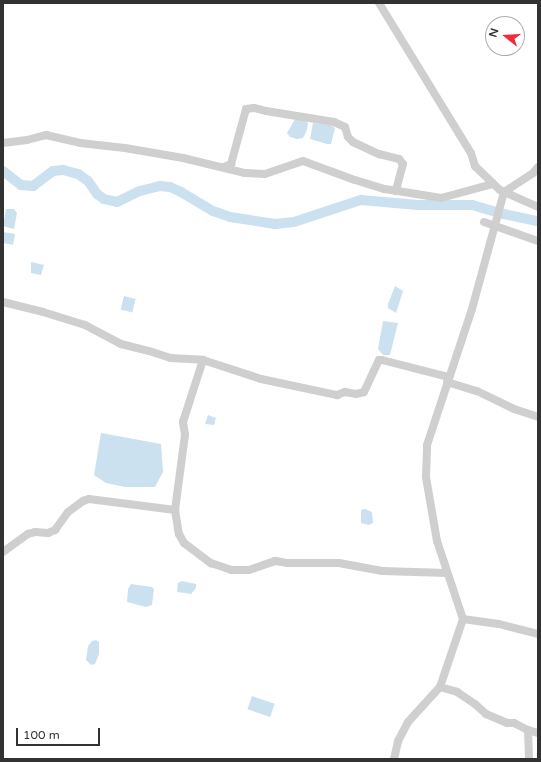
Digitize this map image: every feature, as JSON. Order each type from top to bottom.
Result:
[{"type":"street","points":[[379,3],[471,153],[475,166],[504,192],[538,207]]},
{"type":"street","points":[[224,167],[231,164],[246,109],[254,108],[334,122],[344,127],[348,137],[353,142],[379,154],[399,159],[403,164],[396,190]]},
{"type":"street","points":[[3,143],[27,140],[46,134],[80,143],[125,148],[224,167],[245,173],[265,174],[304,161],[355,180],[396,190],[441,198],[494,184]]},
{"type":"street","points":[[394,759],[398,741],[408,722],[440,688],[463,619],[437,541],[426,477],[427,446],[472,309],[504,192],[538,167]]},
{"type":"street","points":[[484,222],[496,221],[538,241]]},
{"type":"street","points":[[3,302],[85,325],[121,344],[170,358],[203,360],[261,380],[337,395],[345,392],[356,394],[364,392],[379,360],[382,360],[448,379],[514,409],[538,417]]},
{"type":"street","points":[[203,360],[183,422],[185,435],[175,510],[179,534],[184,543],[211,564],[231,570],[249,570],[275,561],[287,563],[339,563],[382,571],[447,573]]},
{"type":"street","points":[[3,552],[28,534],[35,532],[48,533],[55,530],[68,512],[83,501],[89,499],[175,510]]},
{"type":"street","points":[[463,619],[499,624],[538,634]]},
{"type":"street","points":[[440,688],[457,692],[475,704],[486,714],[507,723],[514,723],[538,733]]},
{"type":"street","points":[[528,730],[529,759]]},
{"type":"water","points":[[295,119],[303,119],[308,123],[307,130],[303,138],[297,139],[290,137],[287,133]]},
{"type":"water","points":[[313,123],[330,125],[335,128],[331,144],[310,139]]},
{"type":"water","points":[[6,209],[14,209],[17,213],[14,229],[3,226]]},
{"type":"water","points":[[3,232],[15,234],[13,245],[3,243]]},
{"type":"water","points":[[31,262],[44,265],[41,275],[31,273]]},
{"type":"water","points":[[395,286],[403,291],[396,313],[388,308],[388,304]]},
{"type":"water","points":[[124,296],[136,299],[132,312],[121,310]]},
{"type":"water","points":[[383,321],[398,323],[390,355],[383,355],[378,349]]},
{"type":"water","points":[[208,415],[216,418],[214,425],[205,424]]},
{"type":"water","points":[[101,433],[161,444],[163,472],[155,487],[125,487],[106,483],[94,475]]},
{"type":"water","points":[[365,509],[372,512],[373,523],[369,525],[361,523],[361,510]]},
{"type":"water","points":[[182,581],[196,584],[196,588],[191,594],[177,592],[178,583]]},
{"type":"water","points":[[131,584],[152,587],[154,589],[152,605],[146,607],[127,602],[128,589]]},
{"type":"water","points":[[96,640],[99,642],[99,654],[95,664],[91,665],[86,660],[88,646],[92,641]]},
{"type":"water","points":[[252,696],[275,704],[270,717],[247,709]]},
{"type":"waterway","points":[[3,171],[21,185],[33,186],[53,171],[63,170],[78,174],[88,181],[97,194],[104,199],[117,202],[140,191],[160,186],[170,187],[213,211],[230,217],[275,224],[294,222],[361,200],[418,205],[472,205],[504,214],[538,221]]}]
